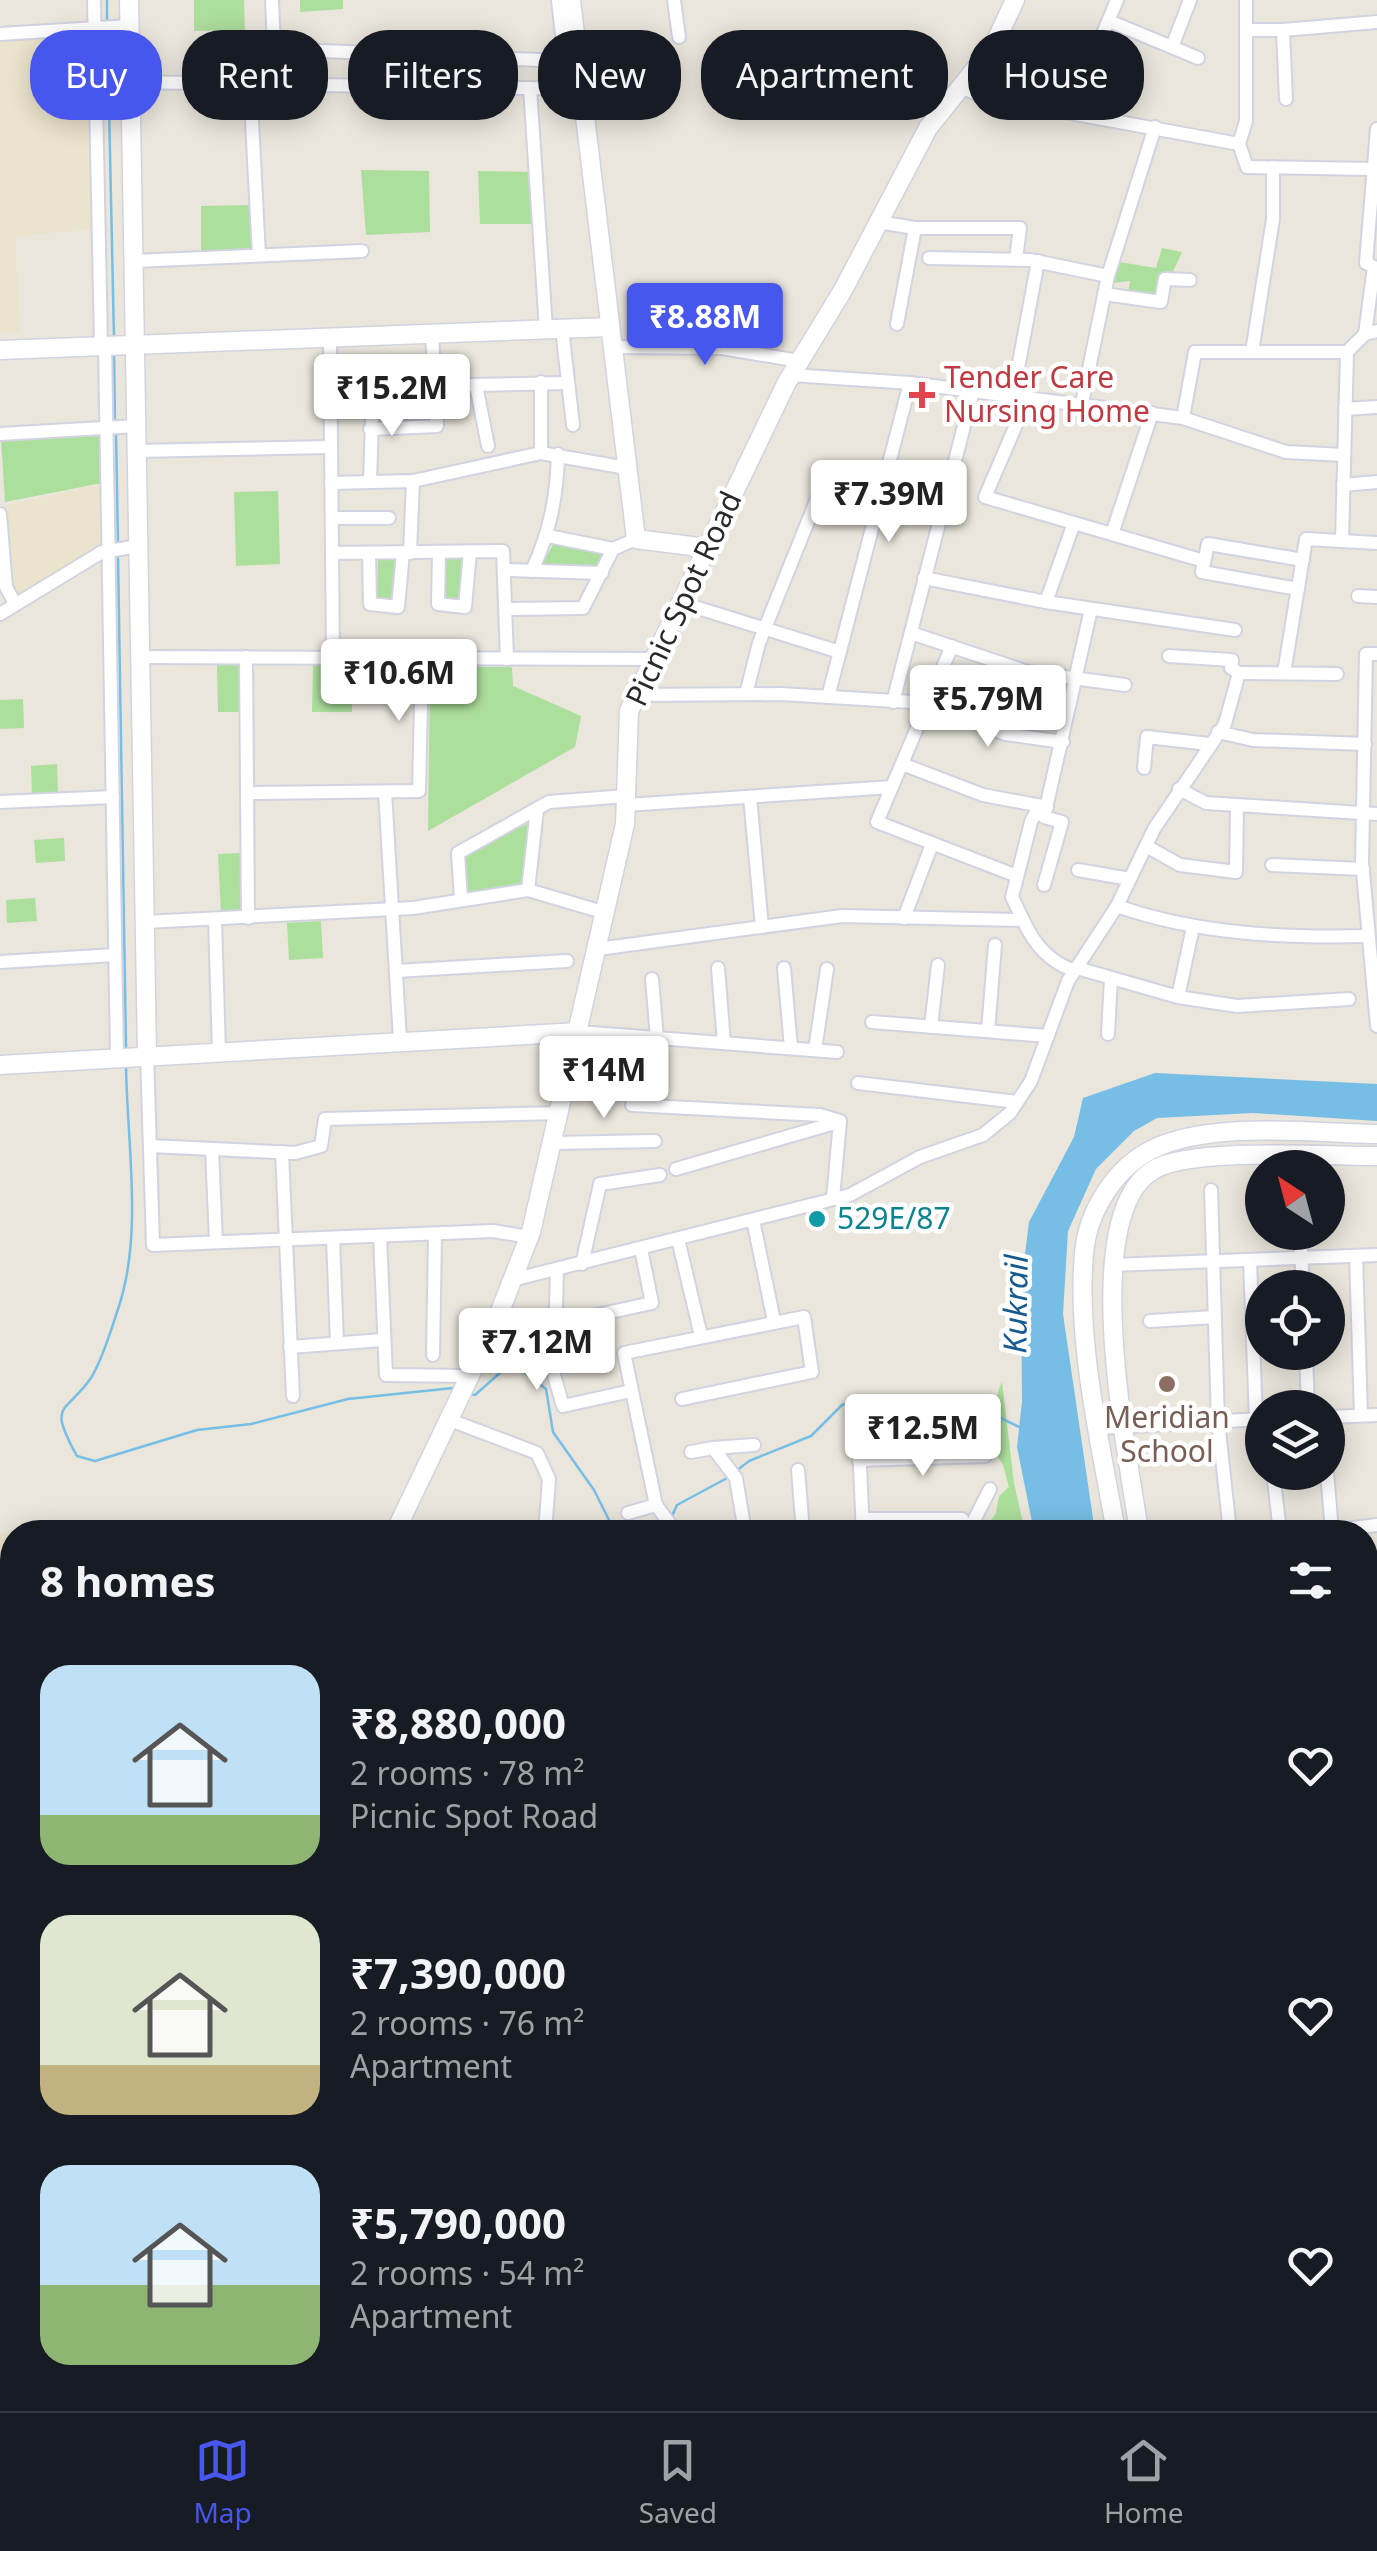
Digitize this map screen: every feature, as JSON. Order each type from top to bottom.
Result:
[{"type":"street","points":[[94,0],[111,30]]},
{"type":"street","points":[[110,30],[129,0]]},
{"type":"street","points":[[272,0],[274,49],[565,60],[558,0]]},
{"type":"street","points":[[570,0],[574,30]]},
{"type":"street","points":[[674,0],[678,30]]},
{"type":"street","name":"Picnic Spot Road","points":[[401,1520],[450,1420],[529,1236],[606,914],[626,801],[626,737],[637,696],[795,368],[928,128],[993,47],[1015,0]]},
{"type":"street","points":[[1104,30],[1118,0]]},
{"type":"street","points":[[1172,47],[1190,0]]},
{"type":"street","points":[[1246,0],[1246,121],[1238,144],[1246,167],[1372,169]]},
{"type":"street","points":[[1108,21],[1198,58]]},
{"type":"street","points":[[1246,30],[1377,22]]},
{"type":"street","points":[[0,34],[110,27]]},
{"type":"street","points":[[1283,30],[1286,99]]},
{"type":"street","points":[[328,84],[538,88]]},
{"type":"street","points":[[530,88],[554,329],[572,425]]},
{"type":"street","points":[[962,88],[968,90]]},
{"type":"street","points":[[111,120],[121,549],[114,797],[116,955],[129,1056],[150,1146],[152,1245],[494,1231],[529,1236]]},
{"type":"street","points":[[113,120],[134,260],[114,344],[119,427],[137,451],[121,549],[140,657],[145,922],[129,1056]]},
{"type":"street","points":[[252,120],[259,255]]},
{"type":"street","points":[[585,120],[636,539]]},
{"type":"street","points":[[1115,120],[1238,144]]},
{"type":"street","points":[[1082,403],[1108,276],[1155,127]]},
{"type":"street","points":[[1183,418],[1195,352],[1347,352],[1371,333],[1374,267],[1366,264],[1377,130]]},
{"type":"street","points":[[1252,352],[1273,220],[1272,167]]},
{"type":"street","points":[[878,222],[916,228],[1020,228],[1016,260]]},
{"type":"street","points":[[896,324],[916,228]]},
{"type":"street","points":[[134,260],[362,251]]},
{"type":"street","points":[[929,258],[1038,261],[1108,276]]},
{"type":"street","points":[[1038,261],[1021,396],[985,498],[1204,561]]},
{"type":"street","points":[[1104,294],[1160,302],[1165,279],[1190,280]]},
{"type":"street","points":[[0,350],[610,327]]},
{"type":"street","points":[[370,429],[437,426],[432,333]]},
{"type":"street","points":[[330,336],[333,658]]},
{"type":"street","points":[[612,347],[722,348],[795,368],[1183,418],[1286,452],[1344,455]]},
{"type":"street","points":[[1342,542],[1347,352]]},
{"type":"street","points":[[541,382],[541,453]]},
{"type":"street","points":[[370,482],[373,387],[567,383]]},
{"type":"street","points":[[828,697],[910,383]]},
{"type":"street","points":[[476,385],[488,446]]},
{"type":"street","points":[[893,702],[973,392]]},
{"type":"street","points":[[1345,409],[1377,407]]},
{"type":"street","points":[[1112,534],[1152,413]]},
{"type":"street","points":[[0,434],[119,427]]},
{"type":"street","points":[[137,451],[331,447]]},
{"type":"street","points":[[331,483],[413,481],[541,453],[627,468]]},
{"type":"street","points":[[532,571],[548,536],[556,502],[558,454]]},
{"type":"street","points":[[746,694],[764,629],[827,474]]},
{"type":"street","points":[[369,553],[370,604],[398,607],[413,481]]},
{"type":"street","points":[[1343,486],[1377,482]]},
{"type":"street","points":[[0,514],[6,587],[16,604]]},
{"type":"street","points":[[332,518],[389,518]]},
{"type":"street","points":[[1046,602],[1074,524]]},
{"type":"street","points":[[548,536],[613,548],[636,539],[707,548]]},
{"type":"street","points":[[1284,674],[1306,539],[1377,543]]},
{"type":"street","points":[[1298,589],[1202,572],[1208,544],[1303,560]]},
{"type":"street","points":[[506,609],[583,608],[613,548]]},
{"type":"street","points":[[0,614],[121,549]]},
{"type":"street","points":[[332,553],[503,550],[507,658]]},
{"type":"street","points":[[439,552],[438,604],[465,607],[470,552]]},
{"type":"street","points":[[505,570],[602,573]]},
{"type":"street","points":[[924,578],[1046,602],[1236,630]]},
{"type":"street","points":[[1358,596],[1377,596]]},
{"type":"street","points":[[682,603],[840,652]]},
{"type":"street","points":[[1046,811],[1091,609]]},
{"type":"street","points":[[911,633],[1028,672],[1124,685]]},
{"type":"street","points":[[952,646],[877,822],[1017,876]]},
{"type":"street","points":[[1377,654],[1366,654],[1364,744],[1371,900],[1366,936],[1377,1026]]},
{"type":"street","points":[[1169,656],[1232,660],[1231,668],[1239,673],[1337,674]]},
{"type":"street","points":[[140,657],[655,660]]},
{"type":"street","points":[[246,658],[248,918]]},
{"type":"street","points":[[247,794],[419,791],[422,658]]},
{"type":"street","points":[[512,1280],[833,1198],[873,1184],[920,1157],[983,1135],[1017,1102],[1030,1081],[1076,969],[1117,906],[1179,788],[1225,724],[1239,673]]},
{"type":"street","points":[[637,696],[746,694],[928,703],[1005,734],[1063,742]]},
{"type":"street","points":[[1144,768],[1147,737],[1364,744]]},
{"type":"street","points":[[902,764],[983,795],[1046,811],[1062,822],[1044,885]]},
{"type":"street","points":[[461,900],[458,852],[549,802],[750,797],[892,787]]},
{"type":"street","points":[[1179,788],[1206,803],[1370,814]]},
{"type":"street","points":[[385,792],[400,1040]]},
{"type":"street","points":[[0,802],[114,797]]},
{"type":"street","points":[[750,797],[762,927]]},
{"type":"street","points":[[1146,846],[1180,865],[1236,872],[1237,806]]},
{"type":"street","points":[[528,890],[537,809]]},
{"type":"street","points":[[1046,811],[1036,812],[1012,898],[1033,942],[1059,966],[1178,997],[1237,1006],[1348,999]]},
{"type":"street","points":[[904,918],[932,844]]},
{"type":"street","points":[[1272,865],[1367,864]]},
{"type":"street","points":[[1078,870],[1130,880]]},
{"type":"street","points":[[145,922],[392,909],[528,890],[606,914]]},
{"type":"street","points":[[1117,906],[1230,932],[1366,936]]},
{"type":"street","points":[[598,949],[842,916],[1023,920]]},
{"type":"street","points":[[215,920],[218,1051]]},
{"type":"street","points":[[1178,997],[1193,926]]},
{"type":"street","points":[[988,1031],[995,945]]},
{"type":"street","points":[[0,962],[116,955]]},
{"type":"street","points":[[396,971],[568,961]]},
{"type":"street","points":[[931,1027],[938,965]]},
{"type":"street","points":[[718,968],[724,1043]]},
{"type":"street","points":[[784,968],[791,1048]]},
{"type":"street","points":[[816,1050],[828,969]]},
{"type":"street","points":[[652,978],[657,1038]]},
{"type":"street","points":[[1108,1034],[1112,978]]},
{"type":"street","points":[[872,1022],[1048,1036]]},
{"type":"street","points":[[0,1065],[579,1032],[837,1052]]},
{"type":"street","points":[[858,1083],[1017,1102]]},
{"type":"street","points":[[632,1105],[820,1115],[840,1121]]},
{"type":"street","points":[[150,1146],[282,1152],[322,1146],[324,1119],[561,1112]]},
{"type":"street","points":[[833,1198],[840,1121]]},
{"type":"street","points":[[676,1170],[840,1121]]},
{"type":"street","points":[[1114,1520],[1098,1428],[1084,1301],[1084,1251],[1097,1205],[1127,1166],[1153,1149],[1192,1138],[1249,1132],[1377,1134]]},
{"type":"street","points":[[554,1143],[655,1141]]},
{"type":"street","points":[[212,1149],[216,1242]]},
{"type":"street","points":[[282,1152],[292,1396]]},
{"type":"street","points":[[1137,1520],[1110,1302],[1118,1224],[1134,1193],[1156,1168],[1246,1155],[1377,1156]]},
{"type":"street","points":[[582,1264],[600,1184],[660,1175]]},
{"type":"street","points":[[1211,1190],[1218,1421],[1229,1520]]},
{"type":"street","points":[[753,1220],[774,1321]]},
{"type":"street","points":[[433,1355],[434,1234]]},
{"type":"street","points":[[380,1236],[383,1369],[390,1378],[465,1386]]},
{"type":"street","points":[[333,1238],[337,1344]]},
{"type":"street","points":[[678,1239],[701,1336]]},
{"type":"street","points":[[556,1324],[652,1303],[641,1249]]},
{"type":"street","points":[[1301,1250],[1303,1270]]},
{"type":"street","points":[[1111,1265],[1377,1255]]},
{"type":"street","points":[[1345,1417],[1373,1418],[1356,1256]]},
{"type":"street","points":[[1250,1260],[1258,1390]]},
{"type":"street","points":[[557,1270],[554,1375],[564,1408],[631,1391]]},
{"type":"street","points":[[666,1520],[656,1506],[626,1351],[804,1317],[812,1372],[682,1399]]},
{"type":"street","points":[[1150,1321],[1214,1317]]},
{"type":"street","points":[[290,1347],[383,1340]]},
{"type":"street","points":[[450,1420],[537,1453],[549,1480],[546,1520]]},
{"type":"street","points":[[1098,1428],[1245,1420]]},
{"type":"street","points":[[858,1424],[863,1520]]},
{"type":"street","points":[[691,1452],[754,1445]]},
{"type":"street","points":[[712,1448],[736,1478],[743,1520]]},
{"type":"street","points":[[859,1460],[985,1456]]},
{"type":"street","points":[[798,1470],[802,1520]]},
{"type":"street","points":[[974,1520],[990,1489]]},
{"type":"street","points":[[1274,1490],[1278,1520]]},
{"type":"street","points":[[1327,1520],[1328,1490]]},
{"type":"street","points":[[628,1513],[656,1506]]},
{"type":"street","points":[[948,1520],[962,1519]]},
{"type":"shaded area","points":[[30,38],[30,120],[95,120],[98,229],[15,236],[20,331],[0,332],[0,40]]},
{"type":"shaded area","points":[[101,485],[105,545],[15,595],[5,505]]},
{"type":"green space","points":[[194,0],[244,0],[245,30],[194,30]]},
{"type":"green space","points":[[300,0],[343,0],[343,9],[300,12]]},
{"type":"green space","points":[[361,170],[429,171],[430,232],[366,235]]},
{"type":"green space","points":[[478,171],[532,172],[535,224],[480,224]]},
{"type":"green space","points":[[251,205],[251,250],[201,250],[201,206]]},
{"type":"green space","points":[[1162,248],[1182,252],[1172,274],[1161,274],[1158,296],[1128,292],[1130,281],[1113,283],[1119,262],[1156,268]]},
{"type":"green space","points":[[100,436],[102,483],[5,502],[1,440]]},
{"type":"green space","points":[[278,491],[280,564],[236,566],[234,492]]},
{"type":"green space","points":[[556,540],[606,551],[599,570],[541,565]]},
{"type":"green space","points":[[378,558],[398,559],[397,601],[377,601]]},
{"type":"green space","points":[[445,558],[465,558],[465,601],[445,601]]},
{"type":"green space","points":[[239,662],[240,712],[218,712],[217,663]]},
{"type":"green space","points":[[313,664],[351,664],[352,712],[312,712]]},
{"type":"green space","points":[[430,667],[512,667],[513,686],[581,716],[575,747],[428,831]]},
{"type":"green space","points":[[23,699],[24,728],[0,729],[0,700]]},
{"type":"green space","points":[[57,764],[58,793],[32,795],[31,766]]},
{"type":"green space","points":[[529,823],[522,883],[467,893],[464,855]]},
{"type":"green space","points":[[64,838],[65,861],[36,863],[34,840]]},
{"type":"green space","points":[[240,853],[243,912],[221,913],[218,854]]},
{"type":"green space","points":[[35,898],[37,921],[7,923],[6,900]]},
{"type":"green space","points":[[321,921],[323,958],[289,960],[287,923]]},
{"type":"green space","points":[[1002,1382],[1022,1520],[991,1520],[999,1496],[1009,1487],[1003,1465],[991,1445]]},
{"type":"water","points":[[1155,1073],[1377,1084],[1377,1121],[1253,1113],[1157,1118],[1134,1131],[1096,1169],[1068,1231],[1063,1314],[1093,1520],[1032,1520],[1017,1447],[1022,1401],[1021,1287],[1029,1222],[1074,1137],[1083,1098]]},
{"type":"waterway","points":[[107,0],[107,23]]},
{"type":"waterway","points":[[109,120],[114,338]]},
{"type":"waterway","points":[[114,351],[115,423]]},
{"type":"waterway","points":[[116,431],[118,543]]},
{"type":"waterway","points":[[118,556],[126,1048]]},
{"type":"waterway","points":[[126,1066],[132,1187],[130,1248],[119,1306],[99,1362],[61,1417],[77,1456],[95,1461],[197,1430],[251,1424],[348,1399],[453,1388]]},
{"type":"waterway","points":[[470,1394],[475,1395],[502,1371],[524,1372],[546,1389],[553,1432],[594,1490],[609,1520]]},
{"type":"waterway","points":[[735,1472],[749,1461],[811,1436],[842,1405],[861,1398],[979,1407],[1019,1427]]},
{"type":"waterway","points":[[672,1516],[677,1505],[729,1477]]},
{"type":"place","name":"Tender Care Nursing Home","points":[[922,395]]},
{"type":"place","name":"529E/87","points":[[817,1219]]},
{"type":"place","name":"Meridian School","points":[[1167,1384]]},
{"type":"water label","name":"Kukrail","points":[[1016,1304]]}]
